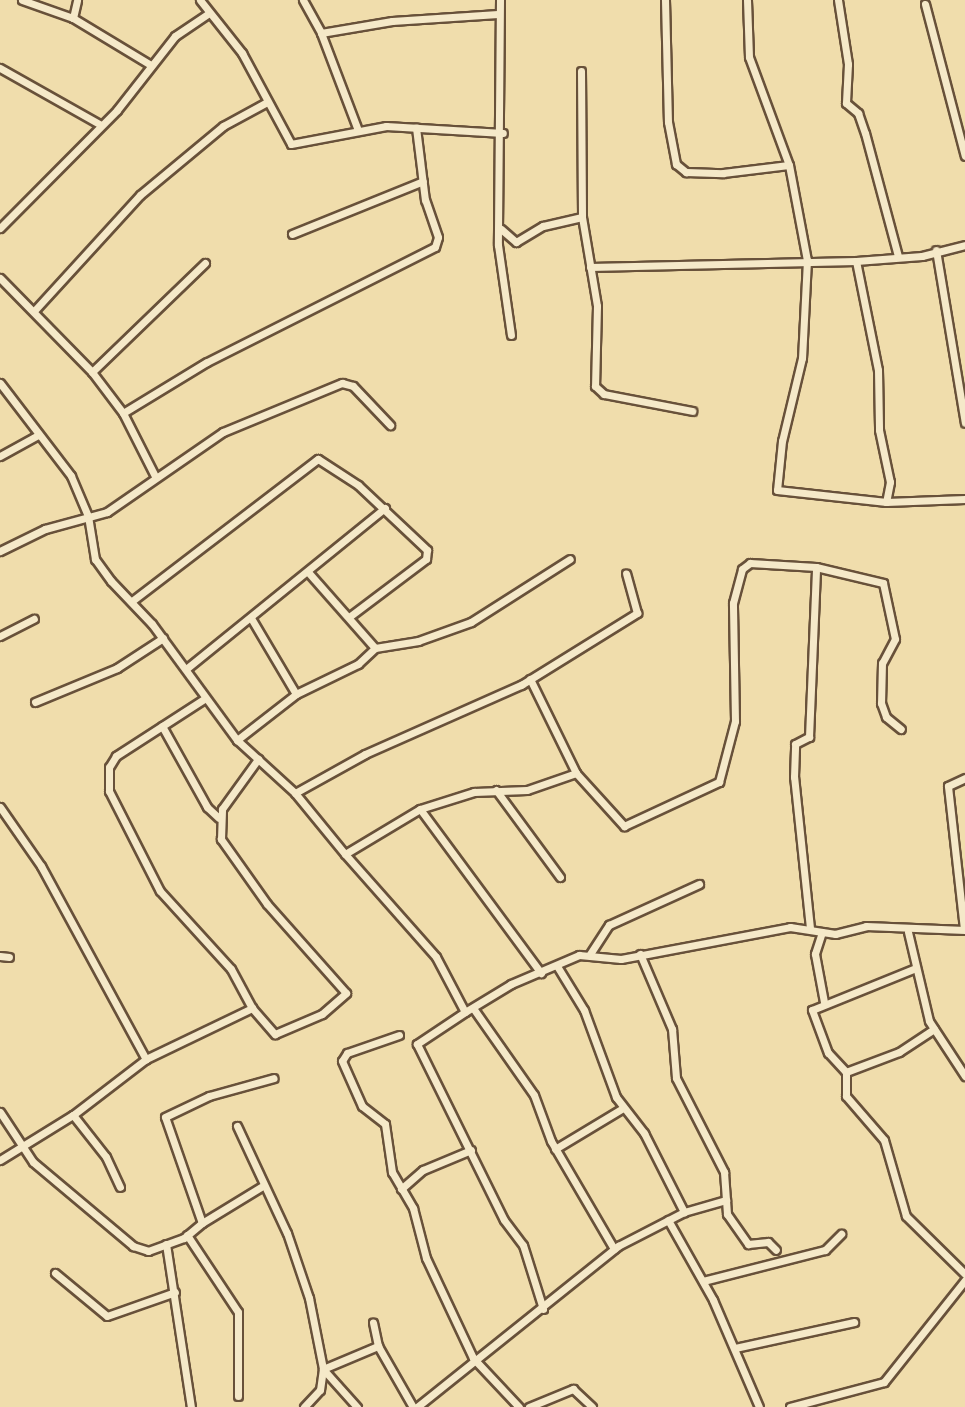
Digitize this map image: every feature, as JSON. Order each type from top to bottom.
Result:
[{"type":"street","points":[[22,0],[73,18],[149,64]]},
{"type":"street","points":[[73,18],[77,0]]},
{"type":"street","points":[[303,0],[321,33],[357,128]]},
{"type":"street","points":[[500,0],[498,14],[503,132],[501,229],[498,246],[511,335]]},
{"type":"street","points":[[665,0],[668,122],[676,164],[686,172],[715,173],[789,165]]},
{"type":"street","points":[[747,0],[749,57],[789,165],[807,260],[802,358],[777,490],[886,502],[965,499]]},
{"type":"street","points":[[838,0],[848,64],[846,103],[858,113],[865,133],[897,256]]},
{"type":"street","points":[[203,1],[208,14],[242,53],[286,137],[298,147],[357,128],[503,132]]},
{"type":"street","points":[[925,4],[965,156]]},
{"type":"street","points":[[0,228],[100,125],[149,64],[175,36],[208,14]]},
{"type":"street","points":[[321,33],[392,21],[498,14]]},
{"type":"street","points":[[0,68],[100,125]]},
{"type":"street","points":[[581,71],[582,217],[597,306],[598,391],[692,411]]},
{"type":"street","points":[[34,311],[140,195],[223,126],[267,102]]},
{"type":"street","points":[[123,413],[207,362],[435,247],[438,237],[423,181],[416,128]]},
{"type":"street","points":[[292,234],[423,181]]},
{"type":"street","points":[[501,229],[516,242],[543,225],[582,217]]},
{"type":"street","points":[[590,267],[807,260],[856,261],[965,245]]},
{"type":"street","points":[[936,250],[963,388],[965,423]]},
{"type":"street","points":[[856,261],[878,370],[879,430],[890,482],[886,502]]},
{"type":"street","points":[[92,372],[205,263]]},
{"type":"street","points":[[0,278],[92,372],[123,413],[155,477]]},
{"type":"street","points":[[0,383],[71,476],[88,516],[95,559],[163,638],[204,699],[237,740],[296,793],[345,854],[436,957],[465,1012]]},
{"type":"street","points":[[0,551],[123,504],[155,477],[261,412],[342,383],[352,386],[390,424]]},
{"type":"street","points":[[0,456],[38,435]]},
{"type":"street","points":[[132,601],[318,459],[385,508],[427,550],[426,559],[349,617]]},
{"type":"street","points":[[186,669],[385,508]]},
{"type":"street","points":[[237,740],[296,693],[358,664],[375,648],[418,641],[471,622],[570,559]]},
{"type":"street","points":[[530,679],[576,773],[624,826],[719,782],[735,721],[732,608],[742,569],[750,563],[816,567],[883,583],[895,639],[882,663],[881,703],[886,717],[901,729]]},
{"type":"street","points":[[810,928],[794,777],[795,744],[809,737],[816,567]]},
{"type":"street","points":[[308,572],[375,648]]},
{"type":"street","points":[[296,793],[530,679],[637,613],[626,573]]},
{"type":"street","points":[[251,618],[296,693]]},
{"type":"street","points":[[0,636],[34,619]]},
{"type":"street","points":[[35,702],[117,668],[163,638]]},
{"type":"street","points":[[162,726],[207,807],[219,818],[226,849],[255,890],[346,993],[325,1012],[275,1034],[252,1008],[231,969],[160,891],[109,791],[109,767],[116,756],[162,726],[204,699]]},
{"type":"street","points":[[219,818],[258,759]]},
{"type":"street","points":[[345,854],[420,809],[496,790],[526,789],[576,773]]},
{"type":"street","points":[[590,954],[610,960],[790,927],[810,928],[822,932],[866,926],[908,932],[964,929],[948,786],[965,778]]},
{"type":"street","points":[[496,790],[560,877]]},
{"type":"street","points":[[0,807],[41,866],[146,1059]]},
{"type":"street","points":[[420,809],[541,973]]},
{"type":"street","points":[[543,1309],[523,1245],[504,1220],[417,1044],[465,1012],[541,973],[590,954],[609,926],[699,884]]},
{"type":"street","points":[[822,932],[815,954],[824,1002]]},
{"type":"street","points":[[908,932],[934,1029],[965,1076]]},
{"type":"street","points":[[640,954],[672,1029],[676,1078],[724,1172],[727,1214],[746,1242],[768,1242],[776,1250]]},
{"type":"street","points":[[0,956],[9,957]]},
{"type":"street","points":[[557,966],[584,1010],[623,1108],[644,1133],[684,1212]]},
{"type":"street","points":[[916,968],[824,1002],[810,1017],[828,1053],[846,1072],[846,1096],[884,1140],[906,1216],[965,1274]]},
{"type":"street","points":[[0,1160],[73,1115],[146,1059],[252,1008]]},
{"type":"street","points":[[473,1008],[534,1095],[555,1149],[614,1249]]},
{"type":"street","points":[[846,1072],[899,1052],[934,1029]]},
{"type":"street","points":[[399,1035],[347,1053],[342,1061],[362,1106],[385,1124],[392,1172],[473,1358],[519,1407]]},
{"type":"street","points":[[202,1223],[165,1117],[209,1096],[274,1078]]},
{"type":"street","points":[[555,1149],[623,1108]]},
{"type":"street","points":[[0,1112],[21,1147],[133,1246],[148,1251],[187,1235],[202,1223],[261,1187]]},
{"type":"street","points":[[73,1115],[106,1157],[120,1187]]},
{"type":"street","points":[[237,1126],[261,1187],[287,1233],[309,1298],[323,1369],[320,1390],[304,1407]]},
{"type":"street","points":[[401,1189],[423,1170],[471,1150]]},
{"type":"street","points":[[373,1323],[378,1346],[415,1407],[473,1358],[543,1309],[614,1249],[684,1212],[726,1200]]},
{"type":"street","points":[[668,1220],[703,1281],[735,1348],[759,1407]]},
{"type":"street","points":[[703,1281],[825,1250],[841,1234]]},
{"type":"street","points":[[187,1235],[238,1312],[238,1396]]},
{"type":"street","points":[[166,1244],[191,1407]]},
{"type":"street","points":[[55,1273],[107,1316],[175,1292]]},
{"type":"street","points":[[790,1407],[884,1382],[965,1280]]},
{"type":"street","points":[[735,1348],[854,1323]]},
{"type":"street","points":[[323,1369],[378,1346]]},
{"type":"street","points":[[323,1369],[357,1407]]},
{"type":"street","points":[[529,1407],[573,1389],[592,1407]]}]
